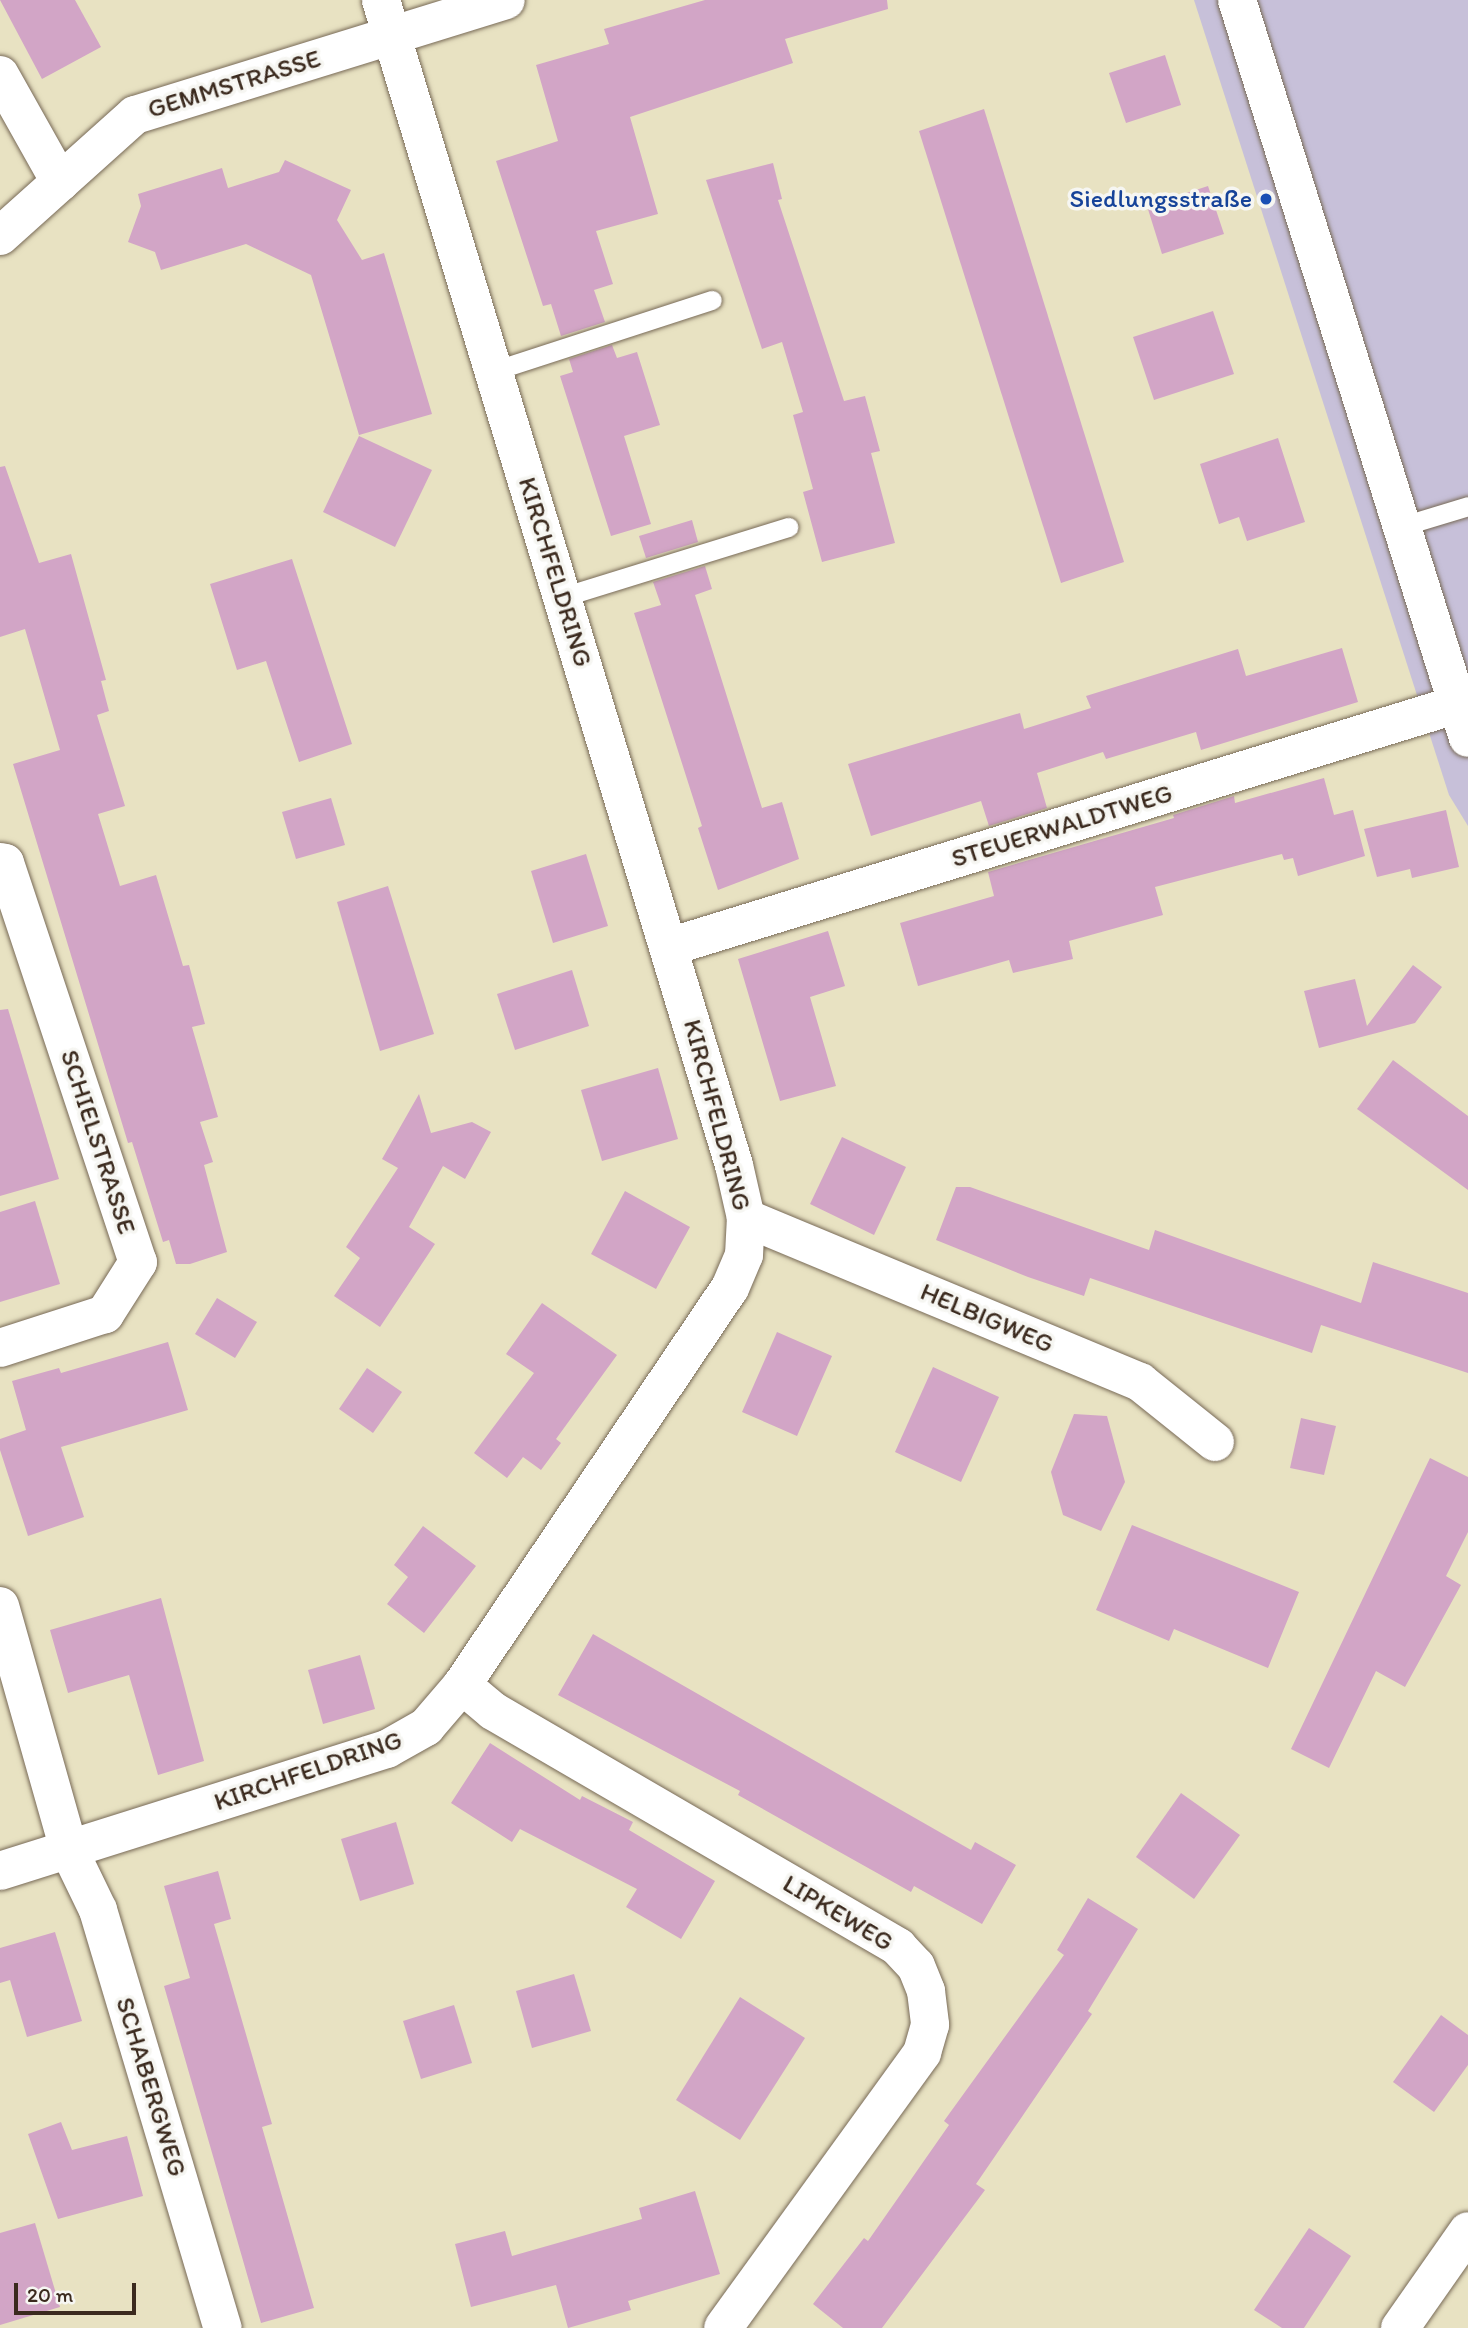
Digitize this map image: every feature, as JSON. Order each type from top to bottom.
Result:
[{"type":"street","name":"GEMMSTRASSE","points":[[0,236],[135,115],[386,18],[506,0]]},
{"type":"street","points":[[1237,0],[1399,527],[1462,722]]},
{"type":"street","name":"KIRCHFELDRING","points":[[0,1871],[387,1749],[426,1727],[462,1685],[730,1288],[744,1255],[746,1217],[669,947],[386,18]]},
{"type":"street","points":[[0,75],[60,182]]},
{"type":"street","name":"STEUERWALDTWEG","points":[[669,947],[1462,722]]},
{"type":"street","name":"SCHIELSTRASSE","points":[[0,862],[5,863],[138,1262],[105,1314],[0,1348]]},
{"type":"street","name":"HELBIGWEG","points":[[746,1217],[1140,1382],[1215,1442]]},
{"type":"street","points":[[0,1606],[69,1850]]},
{"type":"street","name":"LIPKEWEG","points":[[462,1685],[493,1711],[898,1947],[916,1966],[926,1991],[930,2025],[922,2053],[723,2328]]},
{"type":"street","name":"SCHABERGWEG","points":[[69,1850],[98,1910],[212,2325]]},
{"type":"street","points":[[1400,2328],[1468,2231]]},
{"type":"lane","points":[[494,371],[712,300]]},
{"type":"lane","points":[[1399,527],[1468,506]]},
{"type":"lane","points":[[562,597],[788,527]]},
{"type":"shaded area","points":[[1194,0],[1468,0],[1468,826],[1449,795]]},
{"type":"building","points":[[0,0],[75,0],[101,47],[42,79]]},
{"type":"building","points":[[705,0],[887,0],[888,9],[785,39],[793,63],[630,117],[658,214],[596,231],[613,284],[594,290],[605,322],[561,336],[551,304],[543,306],[496,161],[558,141],[536,65],[609,44],[604,29]]},
{"type":"building","points":[[1165,55],[1181,105],[1126,123],[1109,73]]},
{"type":"building","points":[[984,109],[1124,562],[1061,583],[919,131]]},
{"type":"building","points":[[285,160],[351,190],[337,220],[362,260],[384,253],[432,414],[359,435],[311,275],[246,244],[161,270],[155,252],[128,242],[141,206],[138,194],[222,168],[228,188],[279,172]]},
{"type":"building","points":[[773,163],[782,199],[778,200],[844,401],[865,396],[880,451],[871,453],[895,543],[822,562],[803,492],[813,489],[793,415],[803,412],[782,342],[762,349],[706,180]]},
{"type":"building","points":[[1208,186],[1224,234],[1162,254],[1147,206]]},
{"type":"building","points":[[1213,311],[1234,374],[1154,400],[1133,337]]},
{"type":"building","points":[[612,345],[617,358],[637,352],[660,425],[624,436],[651,524],[611,536],[560,376],[573,372],[569,359]]},
{"type":"building","points":[[359,436],[432,470],[395,547],[323,512]]},
{"type":"building","points":[[1278,438],[1305,522],[1247,541],[1239,517],[1219,524],[1200,464]]},
{"type":"building","points":[[5,466],[39,563],[71,554],[106,680],[101,681],[109,711],[97,715],[125,806],[98,814],[120,886],[156,875],[183,966],[189,965],[205,1024],[192,1027],[218,1117],[200,1122],[213,1162],[204,1165],[227,1252],[190,1264],[176,1264],[169,1240],[163,1242],[132,1142],[128,1143],[13,764],[60,750],[25,629],[0,637],[0,467]]},
{"type":"building","points":[[692,520],[698,542],[646,558],[639,536]]},
{"type":"building","points":[[292,559],[352,744],[299,762],[266,661],[237,670],[210,584]]},
{"type":"building","points":[[705,566],[712,589],[695,595],[762,808],[782,802],[799,859],[718,890],[698,828],[702,826],[634,613],[661,605],[653,582]]},
{"type":"building","points":[[1342,648],[1358,702],[1201,750],[1196,732],[1106,759],[1103,752],[1037,773],[1047,808],[989,826],[981,801],[871,836],[848,764],[1020,713],[1024,729],[1091,708],[1086,696],[1238,649],[1246,676]]},
{"type":"building","points":[[1324,778],[1334,815],[1353,810],[1365,856],[1298,876],[1293,858],[1284,860],[1282,854],[1155,887],[1163,915],[1069,941],[1073,959],[1013,973],[1009,960],[918,986],[900,923],[994,896],[988,872],[1174,818],[1173,815],[1234,796],[1235,803]]},
{"type":"building","points":[[331,798],[345,845],[296,859],[282,812]]},
{"type":"building","points":[[1446,810],[1459,867],[1412,878],[1410,869],[1377,877],[1364,829]]},
{"type":"building","points":[[586,854],[608,926],[553,943],[531,871]]},
{"type":"building","points":[[388,886],[434,1034],[380,1051],[337,902]]},
{"type":"building","points":[[828,931],[845,986],[810,997],[836,1086],[780,1101],[738,959]]},
{"type":"building","points":[[1413,965],[1442,987],[1415,1023],[1319,1048],[1304,991],[1355,979],[1367,1026]]},
{"type":"building","points":[[572,970],[589,1026],[515,1050],[497,994]]},
{"type":"building","points":[[8,1009],[59,1179],[0,1196],[0,1010]]},
{"type":"building","points":[[1393,1060],[1468,1116],[1468,1190],[1357,1109]]},
{"type":"building","points":[[658,1068],[678,1139],[602,1161],[581,1090]]},
{"type":"building","points":[[419,1094],[431,1133],[472,1122],[491,1132],[465,1179],[443,1166],[409,1227],[435,1244],[380,1327],[334,1296],[360,1258],[346,1247],[398,1168],[382,1159]]},
{"type":"building","points":[[842,1137],[906,1167],[874,1235],[810,1204]]},
{"type":"building","points":[[956,1187],[970,1187],[1149,1250],[1155,1230],[1361,1303],[1373,1262],[1468,1293],[1468,1373],[1321,1325],[1312,1353],[1090,1278],[1084,1296],[1028,1277],[936,1240]]},
{"type":"building","points":[[625,1191],[690,1227],[656,1289],[591,1254]]},
{"type":"building","points":[[35,1201],[60,1284],[0,1302],[0,1212]]},
{"type":"building","points":[[217,1298],[257,1322],[235,1358],[195,1334]]},
{"type":"building","points":[[542,1303],[617,1355],[556,1439],[561,1443],[541,1470],[523,1457],[507,1478],[474,1453],[534,1373],[506,1354]]},
{"type":"building","points":[[777,1332],[832,1356],[797,1436],[742,1412]]},
{"type":"building","points":[[168,1342],[188,1410],[61,1447],[84,1517],[28,1536],[0,1450],[0,1439],[26,1430],[12,1381],[59,1368],[61,1373]]},
{"type":"building","points":[[933,1367],[999,1397],[961,1482],[895,1452]]},
{"type":"building","points":[[367,1368],[402,1392],[373,1433],[339,1409]]},
{"type":"building","points":[[1074,1414],[1107,1416],[1125,1482],[1101,1531],[1063,1515],[1051,1472]]},
{"type":"building","points":[[1301,1418],[1336,1426],[1324,1475],[1290,1468]]},
{"type":"building","points":[[1430,1458],[1468,1477],[1468,1532],[1446,1576],[1461,1585],[1405,1687],[1376,1671],[1329,1768],[1291,1749]]},
{"type":"building","points":[[1132,1525],[1299,1592],[1268,1668],[1174,1629],[1169,1641],[1096,1610]]},
{"type":"building","points":[[423,1526],[476,1566],[424,1633],[387,1604],[408,1577],[394,1565]]},
{"type":"building","points":[[161,1598],[204,1761],[158,1775],[129,1675],[68,1693],[50,1630]]},
{"type":"building","points":[[593,1634],[971,1850],[975,1842],[1016,1865],[982,1924],[914,1886],[911,1892],[738,1795],[740,1791],[558,1695]]},
{"type":"building","points":[[360,1655],[375,1709],[323,1724],[308,1670]]},
{"type":"building","points":[[490,1743],[580,1800],[582,1796],[633,1822],[629,1830],[715,1881],[681,1939],[626,1907],[637,1889],[520,1829],[512,1842],[451,1803]]},
{"type":"building","points":[[1181,1793],[1240,1835],[1194,1899],[1136,1857]]},
{"type":"building","points":[[396,1822],[414,1884],[360,1901],[341,1839]]},
{"type":"building","points":[[218,1871],[231,1919],[214,1924],[272,2124],[262,2127],[314,2308],[261,2323],[164,1986],[190,1978],[164,1886]]},
{"type":"building","points":[[1088,1898],[1138,1929],[1088,2011],[1092,2014],[976,2184],[985,2190],[882,2328],[843,2328],[813,2304],[864,2238],[868,2241],[949,2125],[944,2121],[1064,1955],[1057,1950]]},
{"type":"building","points":[[55,1932],[82,2021],[27,2037],[10,1980],[0,1983],[0,1948]]},
{"type":"building","points":[[574,1974],[591,2031],[532,2048],[516,1991]]},
{"type":"building","points":[[740,1997],[805,2038],[740,2140],[676,2100]]},
{"type":"building","points":[[454,2005],[472,2063],[421,2079],[403,2021]]},
{"type":"building","points":[[1441,2015],[1468,2035],[1468,2065],[1434,2112],[1393,2082]]},
{"type":"building","points":[[61,2122],[72,2150],[127,2136],[143,2196],[58,2219],[28,2134]]},
{"type":"building","points":[[695,2191],[720,2274],[628,2301],[631,2310],[568,2328],[556,2285],[471,2307],[455,2244],[505,2231],[512,2256],[642,2219],[639,2208]]},
{"type":"building","points":[[35,2223],[60,2307],[0,2325],[0,2233]]},
{"type":"building","points":[[1309,2228],[1351,2256],[1304,2328],[1282,2328],[1254,2310]]},
{"type":"place","name":"Siedlungsstraße","points":[[1266,199]]}]
